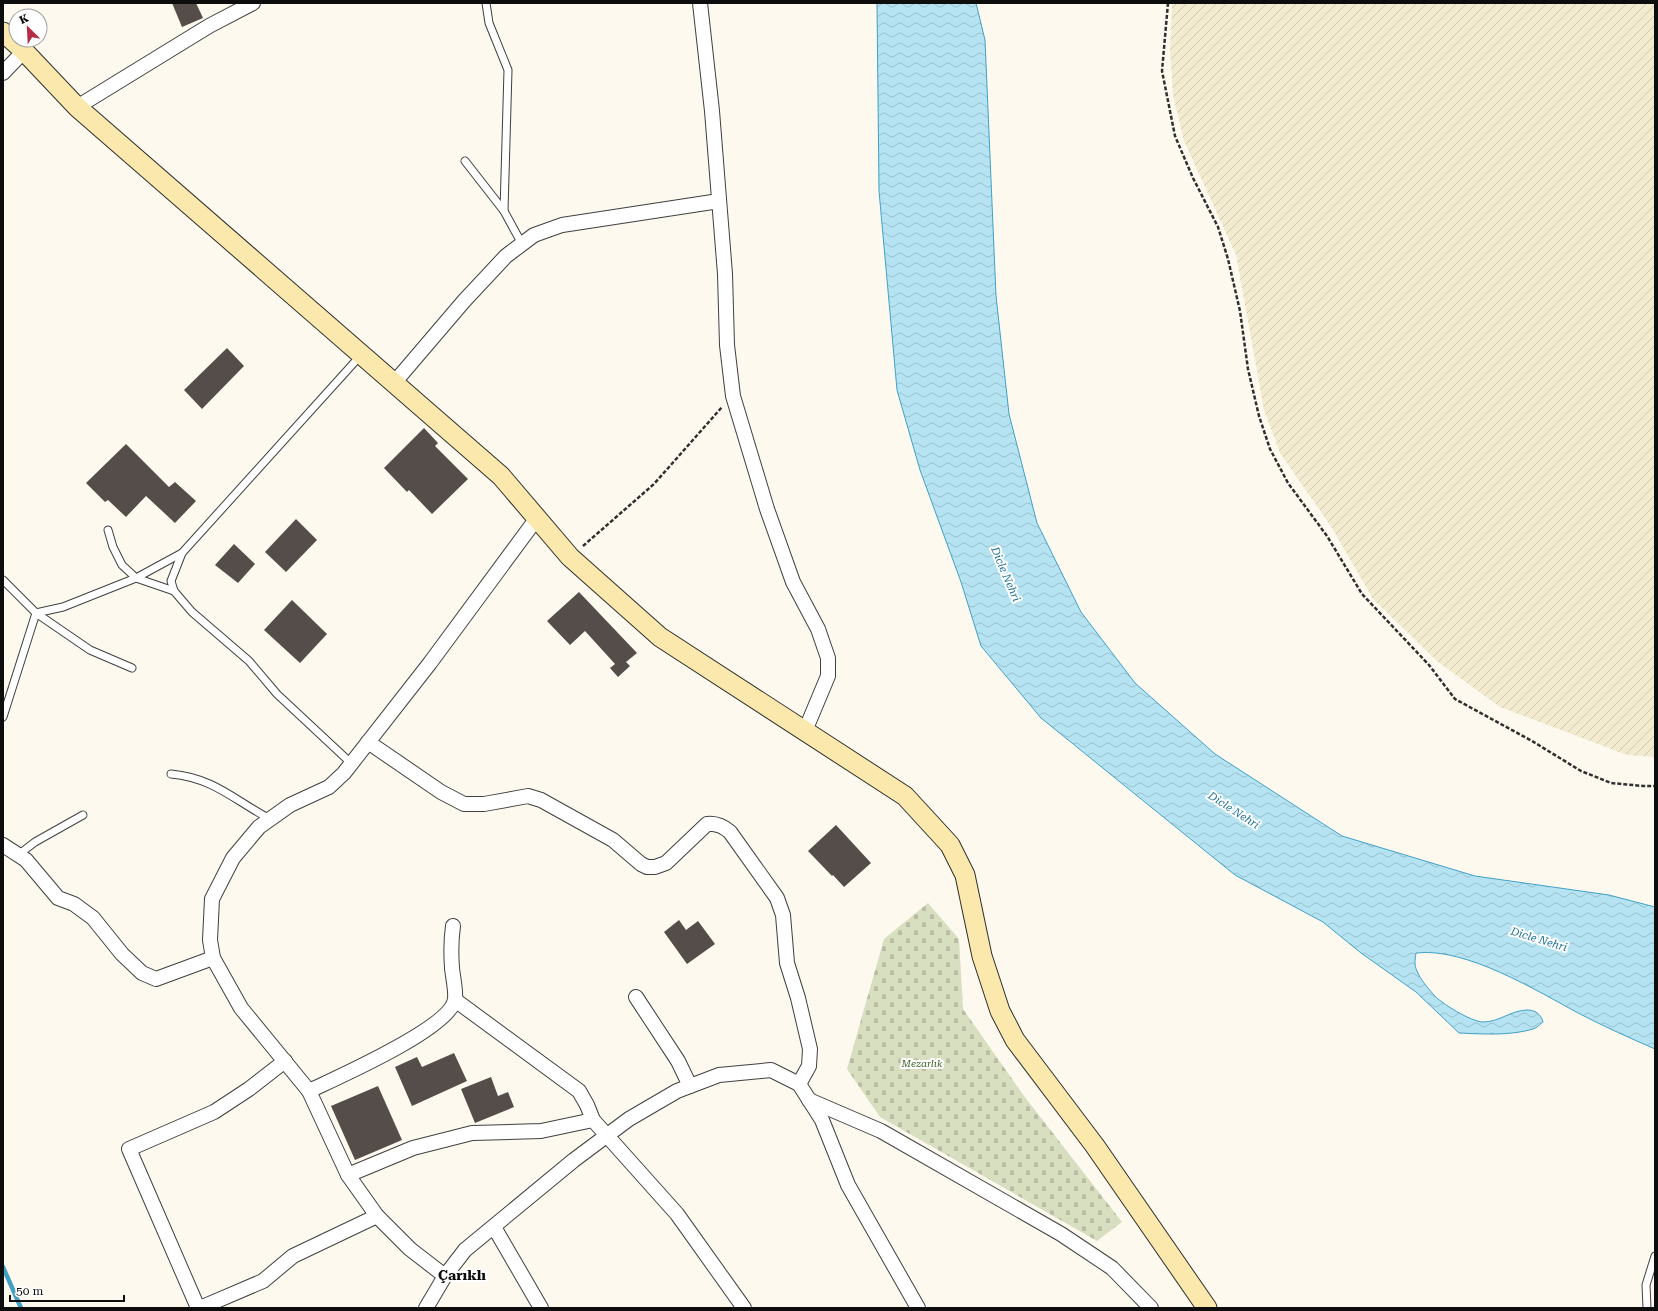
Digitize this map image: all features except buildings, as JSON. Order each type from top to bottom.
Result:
[{"type":"street","points":[[77,107],[208,26],[253,3]]},
{"type":"street","points":[[700,3],[712,111],[725,274],[727,345],[733,396],[768,509],[793,582],[818,629],[828,658],[828,676],[805,731]]},
{"type":"street","points":[[3,32],[24,51],[77,107],[501,476],[570,557],[660,637],[905,796],[950,845],[965,875],[982,956],[1000,1011],[1015,1040],[1095,1146],[1207,1308]]},
{"type":"street","points":[[3,73],[24,51]]},
{"type":"street","points":[[394,382],[501,262],[534,235],[562,225],[719,201]]},
{"type":"street","points":[[445,1276],[410,1249],[377,1216],[348,1175],[309,1090],[241,1008],[213,958],[210,940],[212,899],[233,858],[259,827],[290,805],[329,787],[352,764],[430,663],[537,518]]},
{"type":"street","points":[[368,742],[441,792],[464,804],[484,804],[528,796],[541,800],[613,840],[641,864],[647,867],[655,867],[666,863],[701,827],[712,823],[723,826],[730,832],[777,898],[783,915],[787,963],[810,1049],[809,1066],[799,1084]]},
{"type":"street","points":[[3,845],[26,860],[58,898],[74,904],[93,918],[122,954],[142,973],[156,979],[213,958]]},
{"type":"street","points":[[309,1090],[394,1049],[433,1025],[450,1008],[455,1000],[450,951],[453,926]]},
{"type":"street","points":[[636,997],[678,1062],[690,1086]]},
{"type":"street","points":[[455,1000],[579,1091],[593,1120],[677,1214],[744,1308]]},
{"type":"street","points":[[285,1061],[249,1089],[214,1112],[129,1149],[199,1308],[263,1281],[293,1256],[377,1216]]},
{"type":"street","points":[[426,1308],[445,1276],[465,1250],[574,1160],[629,1119],[677,1091],[720,1075],[771,1070],[799,1084],[822,1120],[848,1185],[918,1308]]},
{"type":"street","points":[[809,1100],[881,1131],[1060,1234],[1112,1268],[1151,1308]]},
{"type":"street","points":[[348,1175],[413,1148],[472,1133],[541,1131],[593,1120]]},
{"type":"street","points":[[494,1227],[541,1308]]},
{"type":"lane","points":[[486,3],[488,23],[508,70],[504,211]]},
{"type":"lane","points":[[465,162],[504,211],[522,244]]},
{"type":"lane","points":[[36,613],[63,606],[136,578],[182,553],[361,355]]},
{"type":"lane","points":[[108,530],[113,548],[122,565],[136,578],[174,591]]},
{"type":"lane","points":[[182,553],[171,580],[174,591],[192,612],[249,661],[277,694],[352,764]]},
{"type":"lane","points":[[3,580],[36,613],[90,650],[132,668]]},
{"type":"lane","points":[[3,717],[36,613]]},
{"type":"lane","points":[[171,774],[188,776],[206,781],[226,792],[250,809],[270,819]]},
{"type":"lane","points":[[18,855],[35,842],[83,815]]},
{"type":"lane","points":[[1647,1308],[1646,1285],[1655,1256]]},
{"type":"path","points":[[1168,3],[1162,71],[1175,136],[1193,178],[1218,227],[1228,259],[1240,311],[1248,369],[1259,416],[1270,449],[1288,483],[1328,536],[1362,594],[1429,665],[1455,699],[1532,741],[1581,771],[1610,783],[1655,786]]},
{"type":"path","points":[[570,557],[654,484],[733,396]]},
{"type":"shaded area","points":[[1172,3],[1655,3],[1655,757],[1627,755],[1500,707],[1438,662],[1373,599],[1332,528],[1280,453],[1264,410],[1236,255],[1184,141],[1173,95],[1170,50]]},
{"type":"green space","name":"Mezarlık","points":[[928,903],[959,939],[963,1009],[1024,1096],[1122,1222],[1097,1241],[880,1117],[847,1069],[884,939]]},
{"type":"water","name":"Dicle Nehri","points":[[877,3],[976,3],[985,40],[996,296],[1009,414],[1037,523],[1081,612],[1135,683],[1215,754],[1342,836],[1475,876],[1609,895],[1655,907],[1655,1049],[1589,1019],[1522,983],[1479,964],[1457,957],[1436,953],[1416,953],[1415,967],[1422,980],[1437,998],[1456,1011],[1472,1019],[1483,1022],[1495,1020],[1516,1012],[1530,1010],[1539,1015],[1543,1022],[1537,1027],[1515,1033],[1459,1033],[1416,992],[1361,953],[1323,922],[1235,875],[1041,718],[981,646],[961,582],[920,470],[897,390],[879,191]]},
{"type":"waterway","points":[[3,1267],[21,1308]]},
{"type":"district","name":"Çarıklı","points":[[462,1275]]}]
